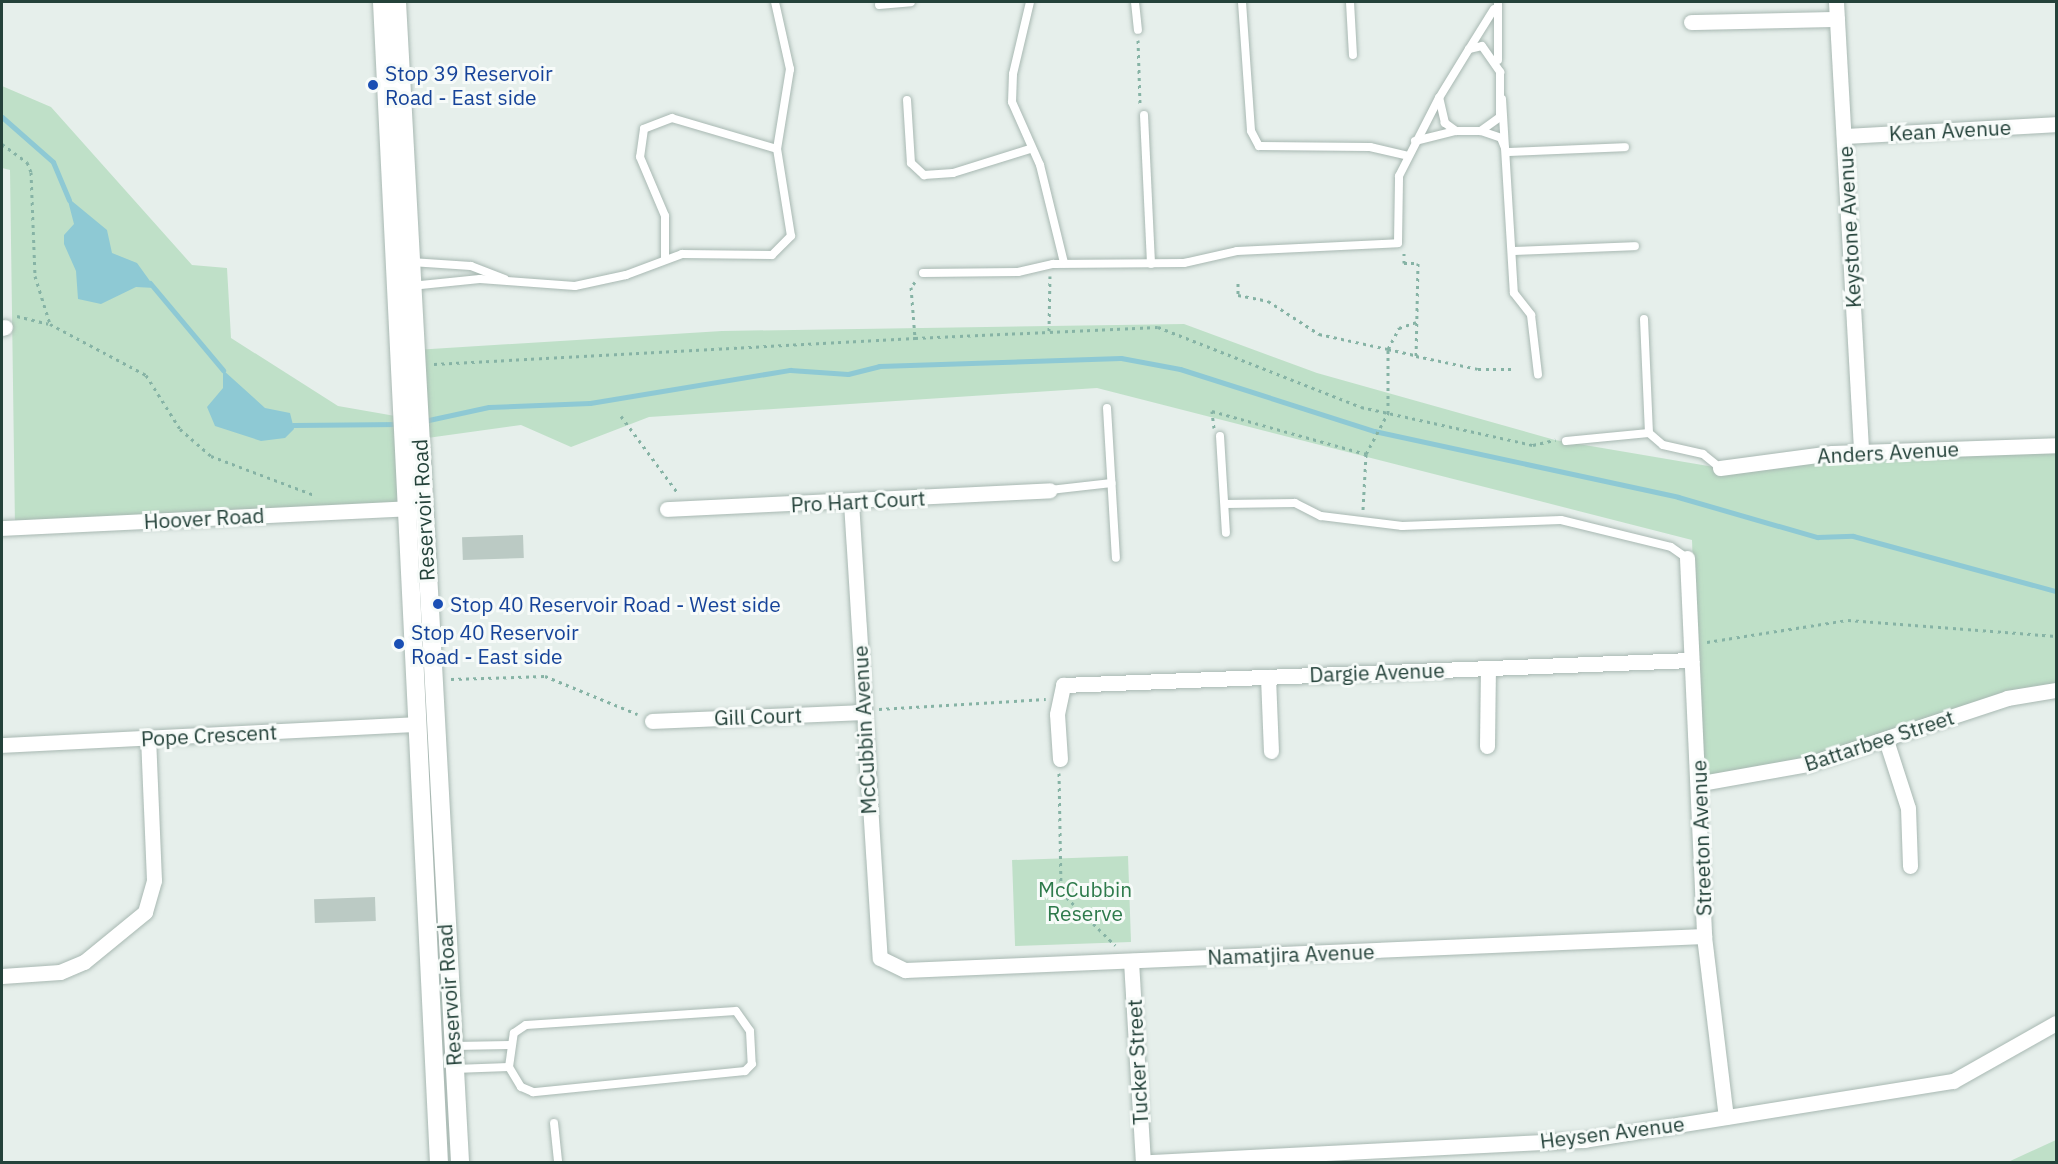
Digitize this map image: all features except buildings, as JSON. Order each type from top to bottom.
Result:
[{"type":"main road","name":"Reservoir Road","points":[[382,2],[411,440],[425,724],[439,1162]]},
{"type":"main road","name":"Reservoir Road","points":[[397,2],[415,366],[408,393]]},
{"type":"main road","name":"Reservoir Road","points":[[414,507],[431,679],[425,724],[453,1046],[460,1162]]},
{"type":"street","name":"Keystone Avenue","points":[[1836,2],[1861,452]]},
{"type":"street","points":[[1691,22],[1837,19]]},
{"type":"street","name":"Kean Avenue","points":[[1844,136],[2056,124]]},
{"type":"street","name":"Anders Avenue","points":[[1720,468],[1861,452],[2056,444]]},
{"type":"street","name":"Pro Hart Court","points":[[667,509],[851,502],[1050,490]]},
{"type":"street","name":"McCubbin Avenue","points":[[851,502],[880,958]]},
{"type":"street","name":"Hoover Road","points":[[2,528],[414,507]]},
{"type":"street","name":"Streeton Avenue","points":[[1687,558],[1701,783],[1704,936],[1726,1117]]},
{"type":"street","name":"Dargie Avenue","points":[[1060,701],[1063,685],[1692,660]]},
{"type":"street","points":[[1487,746],[1488,668]]},
{"type":"street","points":[[1268,677],[1271,751]]},
{"type":"street","name":"Battarbee Street","points":[[1701,783],[1797,767],[1886,740],[2007,698],[2056,690]]},
{"type":"street","points":[[1060,701],[1060,759]]},
{"type":"street","name":"Gill Court","points":[[652,720],[863,712]]},
{"type":"street","name":"Pope Crescent","points":[[2,746],[425,724]]},
{"type":"street","points":[[2,976],[60,972],[84,962],[145,912],[154,880],[148,738]]},
{"type":"street","points":[[1886,740],[1908,808],[1910,866]]},
{"type":"street","name":"Namatjira Avenue","points":[[880,958],[905,970],[1704,936]]},
{"type":"street","name":"Tucker Street","points":[[1131,961],[1143,1162]]},
{"type":"street","name":"Heysen Avenue","points":[[1150,1162],[1584,1140],[1953,1081],[2056,1023]]},
{"type":"lane","points":[[411,286],[509,281],[575,286],[626,275],[665,259],[731,252],[772,255],[788,244],[792,224],[777,149],[790,69],[775,2]]},
{"type":"lane","points":[[879,6],[911,2]]},
{"type":"lane","points":[[1029,2],[1011,87],[1030,149],[1040,165],[1064,263]]},
{"type":"lane","points":[[1136,2],[1137,30]]},
{"type":"lane","points":[[1242,2],[1251,131],[1258,146],[1370,147],[1406,155]]},
{"type":"lane","points":[[1350,2],[1353,55]]},
{"type":"lane","points":[[923,273],[1018,272],[1064,263],[1184,263],[1237,251],[1398,243],[1399,176],[1406,155],[1498,2]]},
{"type":"lane","points":[[1498,2],[1500,72],[1507,152],[1514,293],[1532,315],[1538,375]]},
{"type":"lane","points":[[1469,49],[1489,50],[1500,72]]},
{"type":"lane","points":[[1439,98],[1445,123],[1456,130]]},
{"type":"lane","points":[[1481,131],[1500,117],[1502,99]]},
{"type":"lane","points":[[907,100],[910,163],[924,175],[953,173],[1030,149]]},
{"type":"lane","points":[[1144,115],[1151,264]]},
{"type":"lane","points":[[665,259],[664,216],[640,157],[644,129],[672,118],[777,149]]},
{"type":"lane","points":[[1414,142],[1456,130],[1481,131],[1501,138],[1507,152]]},
{"type":"lane","points":[[1507,152],[1625,147]]},
{"type":"lane","points":[[1512,251],[1635,246]]},
{"type":"lane","points":[[410,262],[471,266],[509,281]]},
{"type":"lane","points":[[1644,319],[1649,433]]},
{"type":"lane","points":[[1107,408],[1116,558]]},
{"type":"lane","points":[[1566,441],[1649,433],[1663,445],[1703,454],[1720,468]]},
{"type":"lane","points":[[1220,436],[1226,533]]},
{"type":"lane","points":[[1050,490],[1112,483]]},
{"type":"lane","points":[[1225,504],[1295,503],[1321,516],[1431,526],[1561,520],[1671,547],[1687,558]]},
{"type":"lane","points":[[736,1011],[750,1031],[752,1064],[732,1074],[533,1092],[521,1087],[509,1067],[510,1045],[514,1033],[526,1025],[736,1011]]},
{"type":"lane","points":[[453,1046],[510,1045]]},
{"type":"lane","points":[[454,1069],[509,1067]]},
{"type":"lane","points":[[554,1123],[558,1162]]},
{"type":"path","points":[[1137,30],[1144,115]]},
{"type":"path","points":[[2,144],[27,162],[31,172],[35,276],[50,324]]},
{"type":"path","points":[[1398,243],[1404,263],[1418,263],[1416,356]]},
{"type":"path","points":[[1049,331],[1051,264]]},
{"type":"path","points":[[915,338],[911,287],[923,273]]},
{"type":"path","points":[[1238,283],[1238,295],[1268,301],[1312,331],[1478,369],[1513,369]]},
{"type":"path","points":[[1361,521],[1366,454],[1389,412],[1388,349],[1400,328],[1416,322]]},
{"type":"path","points":[[4,324],[50,324],[146,375],[180,429],[211,456],[319,496]]},
{"type":"path","points":[[415,366],[1158,327],[1361,407],[1533,445],[1566,441]]},
{"type":"path","points":[[1220,436],[1212,411],[1366,454]]},
{"type":"path","points":[[621,416],[672,483],[685,509]]},
{"type":"path","points":[[1691,643],[1848,620],[2056,636]]},
{"type":"path","points":[[431,679],[545,675],[652,720]]},
{"type":"path","points":[[863,712],[1037,698],[1060,701]]},
{"type":"path","points":[[1060,759],[1061,892],[1131,961]]},
{"type":"green space","points":[[2,86],[51,107],[192,265],[227,268],[231,338],[338,406],[401,417],[406,508],[15,527],[10,170],[2,168]]},
{"type":"green space","points":[[1184,324],[1317,373],[1555,440],[1720,468],[2056,446],[2056,694],[2007,698],[1733,782],[1701,783],[1692,540],[1097,388],[649,417],[571,447],[521,425],[420,439],[415,350],[722,331]]},
{"type":"green space","name":"McCubbin Reserve","points":[[1128,856],[1131,942],[1015,946],[1012,860]]},
{"type":"green space","points":[[2056,1140],[2056,1162],[2008,1162]]},
{"type":"water","points":[[67,197],[107,230],[112,253],[137,263],[155,288],[136,287],[101,304],[78,299],[76,271],[64,244],[64,235],[74,224]]},
{"type":"water","points":[[223,370],[265,408],[290,413],[294,429],[285,438],[261,441],[215,426],[207,407],[223,388]]},
{"type":"waterway","points":[[2,117],[53,162],[69,200]]},
{"type":"waterway","points":[[150,283],[223,370]]},
{"type":"waterway","points":[[424,421],[489,407],[590,403],[790,370],[848,374],[879,366],[1121,358],[1180,369],[1374,431],[1678,497],[1817,537],[1853,536],[2056,591]]},
{"type":"waterway","points":[[293,425],[400,424]]},
{"type":"place","name":"Stop 39 Reservoir Road - East side","points":[[373,85]]},
{"type":"place","name":"Stop 40 Reservoir Road - West side","points":[[438,604]]},
{"type":"place","name":"Stop 40 Reservoir Road - East side","points":[[399,644]]}]
